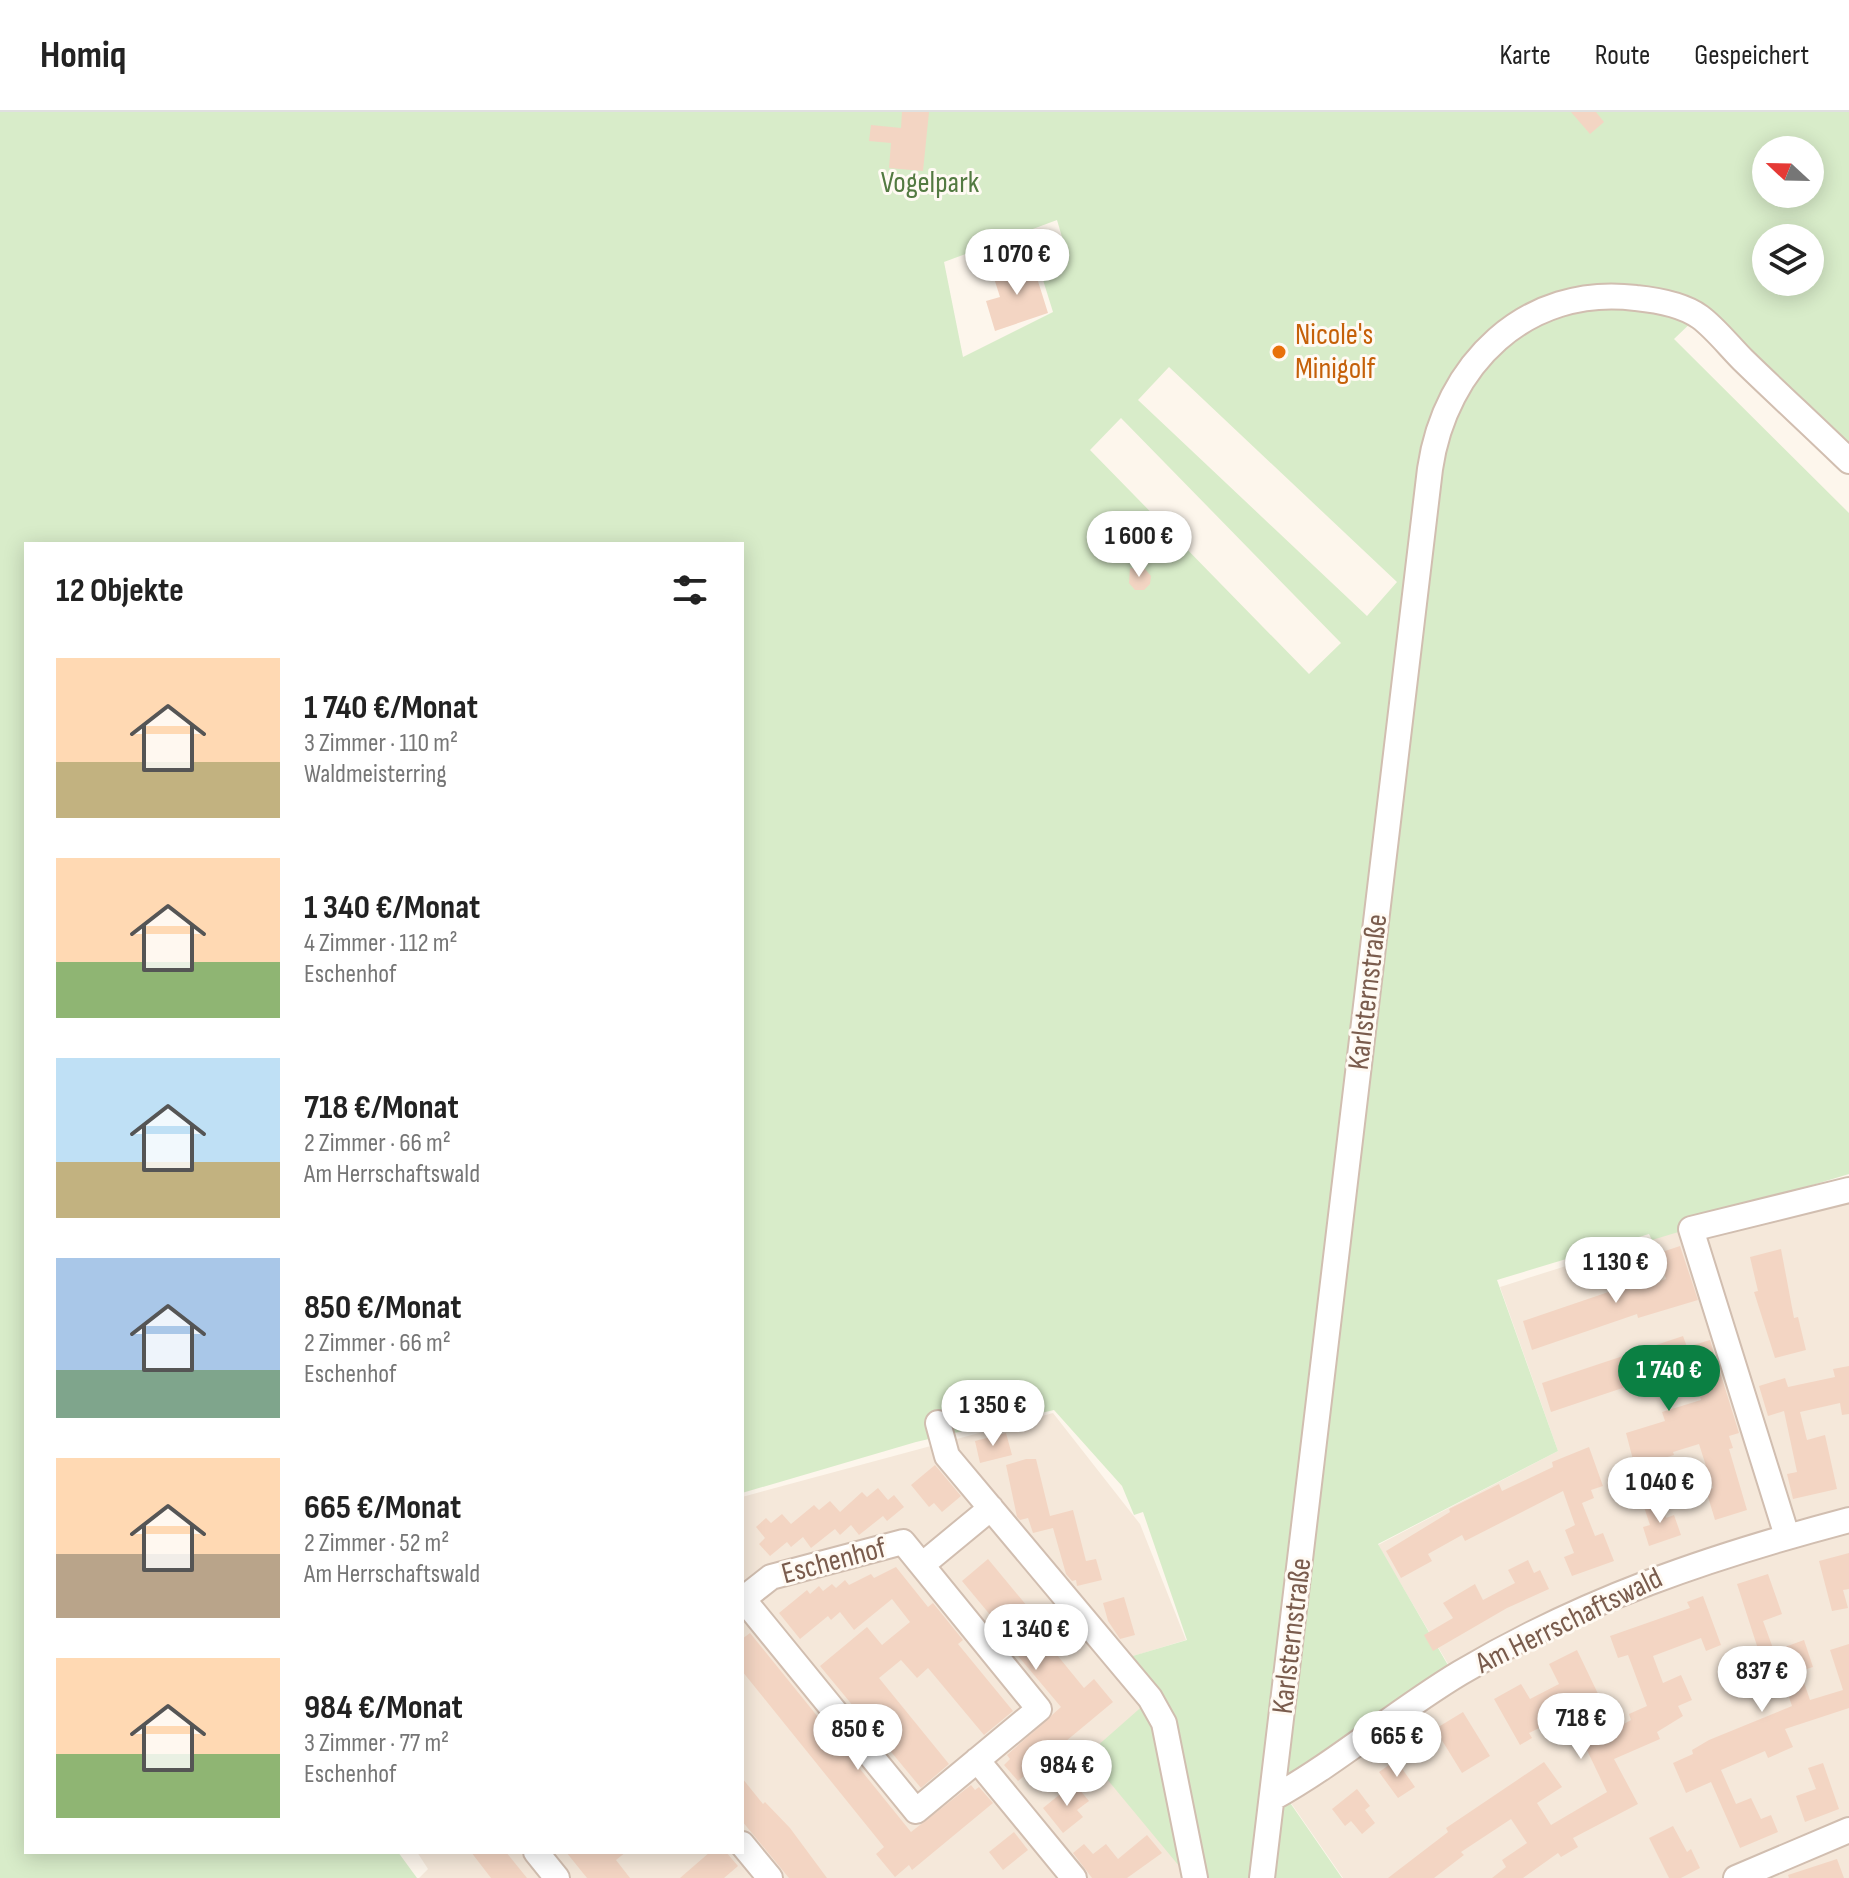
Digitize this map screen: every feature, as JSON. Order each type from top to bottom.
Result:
[{"type":"street","name":"Karlsternstraße","points":[[1262,1878],[1433,444],[1457,383],[1496,339],[1534,313],[1576,300],[1618,296],[1660,301],[1699,316],[1849,461]]},
{"type":"street","points":[[1787,1536],[1691,1229],[1849,1190]]},
{"type":"street","points":[[938,1423],[947,1456],[1150,1698],[1164,1723],[1195,1878]]},
{"type":"street","name":"Eschenhof","points":[[922,1565],[991,1508]]},
{"type":"street","name":"Am Herrschaftswald","points":[[1273,1798],[1459,1674],[1581,1610],[1680,1569],[1849,1520]]},
{"type":"street","name":"Eschenhof","points":[[744,1599],[771,1577],[903,1542],[1039,1709],[916,1811],[744,1601]]},
{"type":"street","points":[[977,1760],[1074,1878]]},
{"type":"street","points":[[1736,1878],[1849,1830]]},
{"type":"street","points":[[744,1846],[770,1878]]},
{"type":"street","points":[[538,1854],[557,1878]]},
{"type":"shaded area","points":[[1849,1176],[1849,1878],[1343,1878],[1291,1803],[1458,1681],[1378,1545],[1558,1451],[1500,1287]]},
{"type":"shaded area","points":[[1053,1413],[1140,1524],[1186,1640],[1127,1658],[1156,1695],[1189,1878],[419,1878],[428,1869],[418,1854],[744,1854],[744,1496]]},
{"type":"green space","name":"Vogelpark","points":[[0,112],[1849,112],[1849,461],[1698,316],[1674,339],[1849,513],[1849,1174],[1684,1224],[1685,1230],[1652,1240],[1649,1234],[1497,1280],[1558,1451],[1378,1544],[1449,1667],[1284,1794],[1342,1878],[1189,1878],[1087,1755],[1155,1695],[1126,1658],[1187,1640],[1143,1512],[1134,1515],[1122,1486],[1054,1410],[916,1442],[744,1492],[744,542],[24,542],[24,1854],[399,1854],[417,1878],[0,1878]],"holes":[[[1057,220],[1067,254],[1038,264],[1053,312],[963,357],[944,262]],[[1169,367],[1397,582],[1367,616],[1138,400]],[[1121,418],[1341,643],[1309,674],[1090,450]]]},
{"type":"building","points":[[902,112],[929,112],[923,171],[889,168],[891,143],[869,141],[871,125],[901,128]]},
{"type":"building","points":[[1571,112],[1596,112],[1604,122],[1590,134]]},
{"type":"building","points":[[1032,262],[1048,313],[995,331],[986,301],[1000,297],[993,275]]},
{"type":"building","points":[[1130,568],[1145,569],[1151,576],[1150,584],[1144,590],[1135,590],[1129,583]]},
{"type":"building","points":[[1680,1246],[1698,1300],[1638,1318],[1637,1314],[1532,1350],[1523,1321],[1629,1285],[1630,1290],[1666,1279],[1659,1253]]},
{"type":"building","points":[[1781,1249],[1794,1318],[1798,1317],[1806,1350],[1775,1358],[1754,1292],[1758,1291],[1750,1257]]},
{"type":"building","points":[[1683,1336],[1687,1347],[1710,1340],[1739,1433],[1729,1436],[1733,1448],[1729,1449],[1747,1510],[1715,1520],[1706,1490],[1713,1488],[1699,1444],[1673,1452],[1674,1455],[1661,1459],[1662,1463],[1636,1471],[1626,1433],[1665,1421],[1662,1412],[1701,1400],[1691,1365],[1551,1412],[1542,1383]]},
{"type":"building","points":[[1849,1366],[1849,1414],[1842,1415],[1840,1403],[1800,1412],[1807,1440],[1825,1435],[1837,1489],[1793,1499],[1787,1474],[1797,1472],[1784,1411],[1768,1416],[1759,1386],[1785,1378],[1788,1387],[1835,1377],[1833,1369]]},
{"type":"building","points":[[1006,1433],[1012,1455],[980,1463],[975,1441]]},
{"type":"building","points":[[1589,1447],[1603,1486],[1591,1490],[1594,1498],[1582,1503],[1595,1536],[1603,1533],[1614,1561],[1572,1576],[1564,1557],[1574,1553],[1565,1530],[1575,1525],[1563,1491],[1465,1541],[1462,1535],[1428,1554],[1432,1561],[1401,1578],[1386,1551],[1450,1512],[1449,1509],[1499,1484],[1502,1491],[1553,1467],[1552,1462]]},
{"type":"building","points":[[1036,1459],[1050,1516],[1073,1510],[1086,1561],[1096,1559],[1102,1580],[1077,1586],[1076,1580],[1072,1581],[1066,1574],[1053,1528],[1033,1533],[1028,1518],[1020,1520],[1017,1517],[1006,1465]]},
{"type":"building","points":[[935,1465],[961,1496],[942,1512],[934,1503],[929,1507],[911,1485]]},
{"type":"building","points":[[878,1488],[888,1500],[894,1495],[904,1507],[887,1521],[883,1516],[859,1535],[851,1525],[840,1535],[835,1529],[811,1548],[803,1537],[791,1547],[787,1542],[770,1556],[759,1544],[765,1538],[756,1527],[766,1518],[771,1523],[782,1514],[791,1524],[814,1505],[819,1510],[830,1501],[840,1512],[862,1492],[867,1497]]},
{"type":"building","points":[[1661,1501],[1666,1518],[1674,1515],[1681,1535],[1649,1546],[1643,1527],[1650,1525],[1644,1507]]},
{"type":"building","points":[[1849,1553],[1849,1589],[1843,1590],[1848,1608],[1832,1611],[1819,1561]]},
{"type":"building","points":[[988,1559],[1032,1612],[1026,1617],[1084,1688],[1094,1679],[1113,1702],[1018,1781],[1004,1765],[1010,1759],[1007,1755],[1061,1707],[1002,1637],[1006,1634],[962,1581]]},
{"type":"building","points":[[1528,1560],[1534,1573],[1540,1570],[1549,1589],[1507,1608],[1433,1651],[1424,1635],[1453,1618],[1443,1603],[1475,1584],[1483,1600],[1515,1583],[1508,1570]]},
{"type":"building","points":[[896,1567],[928,1607],[933,1603],[963,1640],[958,1644],[1013,1711],[984,1735],[928,1668],[917,1678],[901,1660],[879,1678],[949,1764],[921,1788],[820,1666],[867,1627],[882,1645],[910,1622],[892,1599],[854,1630],[840,1612],[831,1620],[828,1616],[800,1639],[779,1613],[807,1590],[810,1594],[819,1586],[823,1591],[832,1584],[836,1588],[845,1580],[849,1585],[871,1574],[874,1578]]},
{"type":"building","points":[[1768,1574],[1782,1614],[1763,1621],[1774,1651],[1804,1640],[1813,1667],[1800,1671],[1810,1700],[1843,1690],[1830,1650],[1849,1644],[1849,1708],[1785,1729],[1793,1747],[1768,1758],[1765,1751],[1721,1770],[1736,1804],[1751,1798],[1761,1819],[1771,1815],[1778,1832],[1740,1848],[1711,1782],[1686,1793],[1673,1763],[1693,1754],[1692,1750],[1709,1740],[1792,1706],[1783,1679],[1753,1690],[1741,1654],[1758,1649],[1737,1584]]},
{"type":"building","points":[[1703,1596],[1721,1645],[1706,1651],[1701,1638],[1653,1656],[1663,1683],[1681,1675],[1692,1700],[1678,1706],[1683,1716],[1657,1732],[1660,1739],[1614,1759],[1638,1804],[1573,1838],[1578,1847],[1561,1857],[1558,1853],[1523,1878],[1492,1878],[1506,1867],[1502,1860],[1527,1843],[1511,1819],[1461,1852],[1464,1855],[1434,1878],[1388,1878],[1448,1832],[1446,1828],[1544,1762],[1562,1787],[1537,1803],[1551,1825],[1607,1792],[1585,1746],[1631,1720],[1629,1714],[1647,1706],[1628,1655],[1618,1658],[1610,1636],[1690,1608],[1687,1602]]},
{"type":"building","points":[[1124,1597],[1135,1635],[1120,1639],[1108,1621],[1103,1603]]},
{"type":"building","points":[[750,1633],[911,1832],[971,1785],[975,1790],[979,1787],[993,1803],[912,1870],[909,1865],[895,1877],[876,1854],[884,1847],[744,1673],[744,1638]]},
{"type":"building","points":[[1577,1650],[1600,1698],[1529,1733],[1532,1738],[1520,1745],[1494,1699],[1521,1684],[1530,1699],[1559,1684],[1549,1664]]},
{"type":"building","points":[[1463,1712],[1490,1756],[1462,1773],[1435,1729]]},
{"type":"building","points":[[1396,1760],[1415,1787],[1398,1798],[1379,1772]]},
{"type":"building","points":[[1823,1763],[1839,1809],[1805,1822],[1796,1796],[1816,1789],[1808,1768]]},
{"type":"building","points":[[744,1780],[763,1804],[765,1802],[790,1828],[827,1878],[789,1878],[744,1823]]},
{"type":"building","points":[[1074,1783],[1089,1801],[1077,1810],[1083,1817],[1063,1833],[1043,1808]]},
{"type":"building","points":[[1357,1789],[1370,1806],[1365,1810],[1375,1823],[1362,1834],[1351,1821],[1345,1826],[1332,1809]]},
{"type":"building","points":[[1673,1826],[1687,1852],[1691,1849],[1700,1868],[1681,1878],[1669,1878],[1649,1838]]},
{"type":"building","points":[[1014,1832],[1028,1850],[1003,1870],[989,1852]]},
{"type":"building","points":[[1147,1835],[1162,1853],[1127,1878],[1092,1878],[1073,1853],[1084,1844],[1093,1854],[1106,1844],[1118,1859]]},
{"type":"building","points":[[473,1854],[508,1854],[527,1878],[491,1878]]},
{"type":"building","points":[[568,1854],[624,1854],[616,1860],[630,1878],[587,1878]]},
{"type":"building","points":[[708,1854],[728,1854],[738,1866],[724,1878],[680,1878]]},
{"type":"building","points":[[1837,1859],[1844,1878],[1789,1878],[1788,1875]]},
{"type":"place","name":"Nicole's Minigolf","points":[[1279,352]]}]
